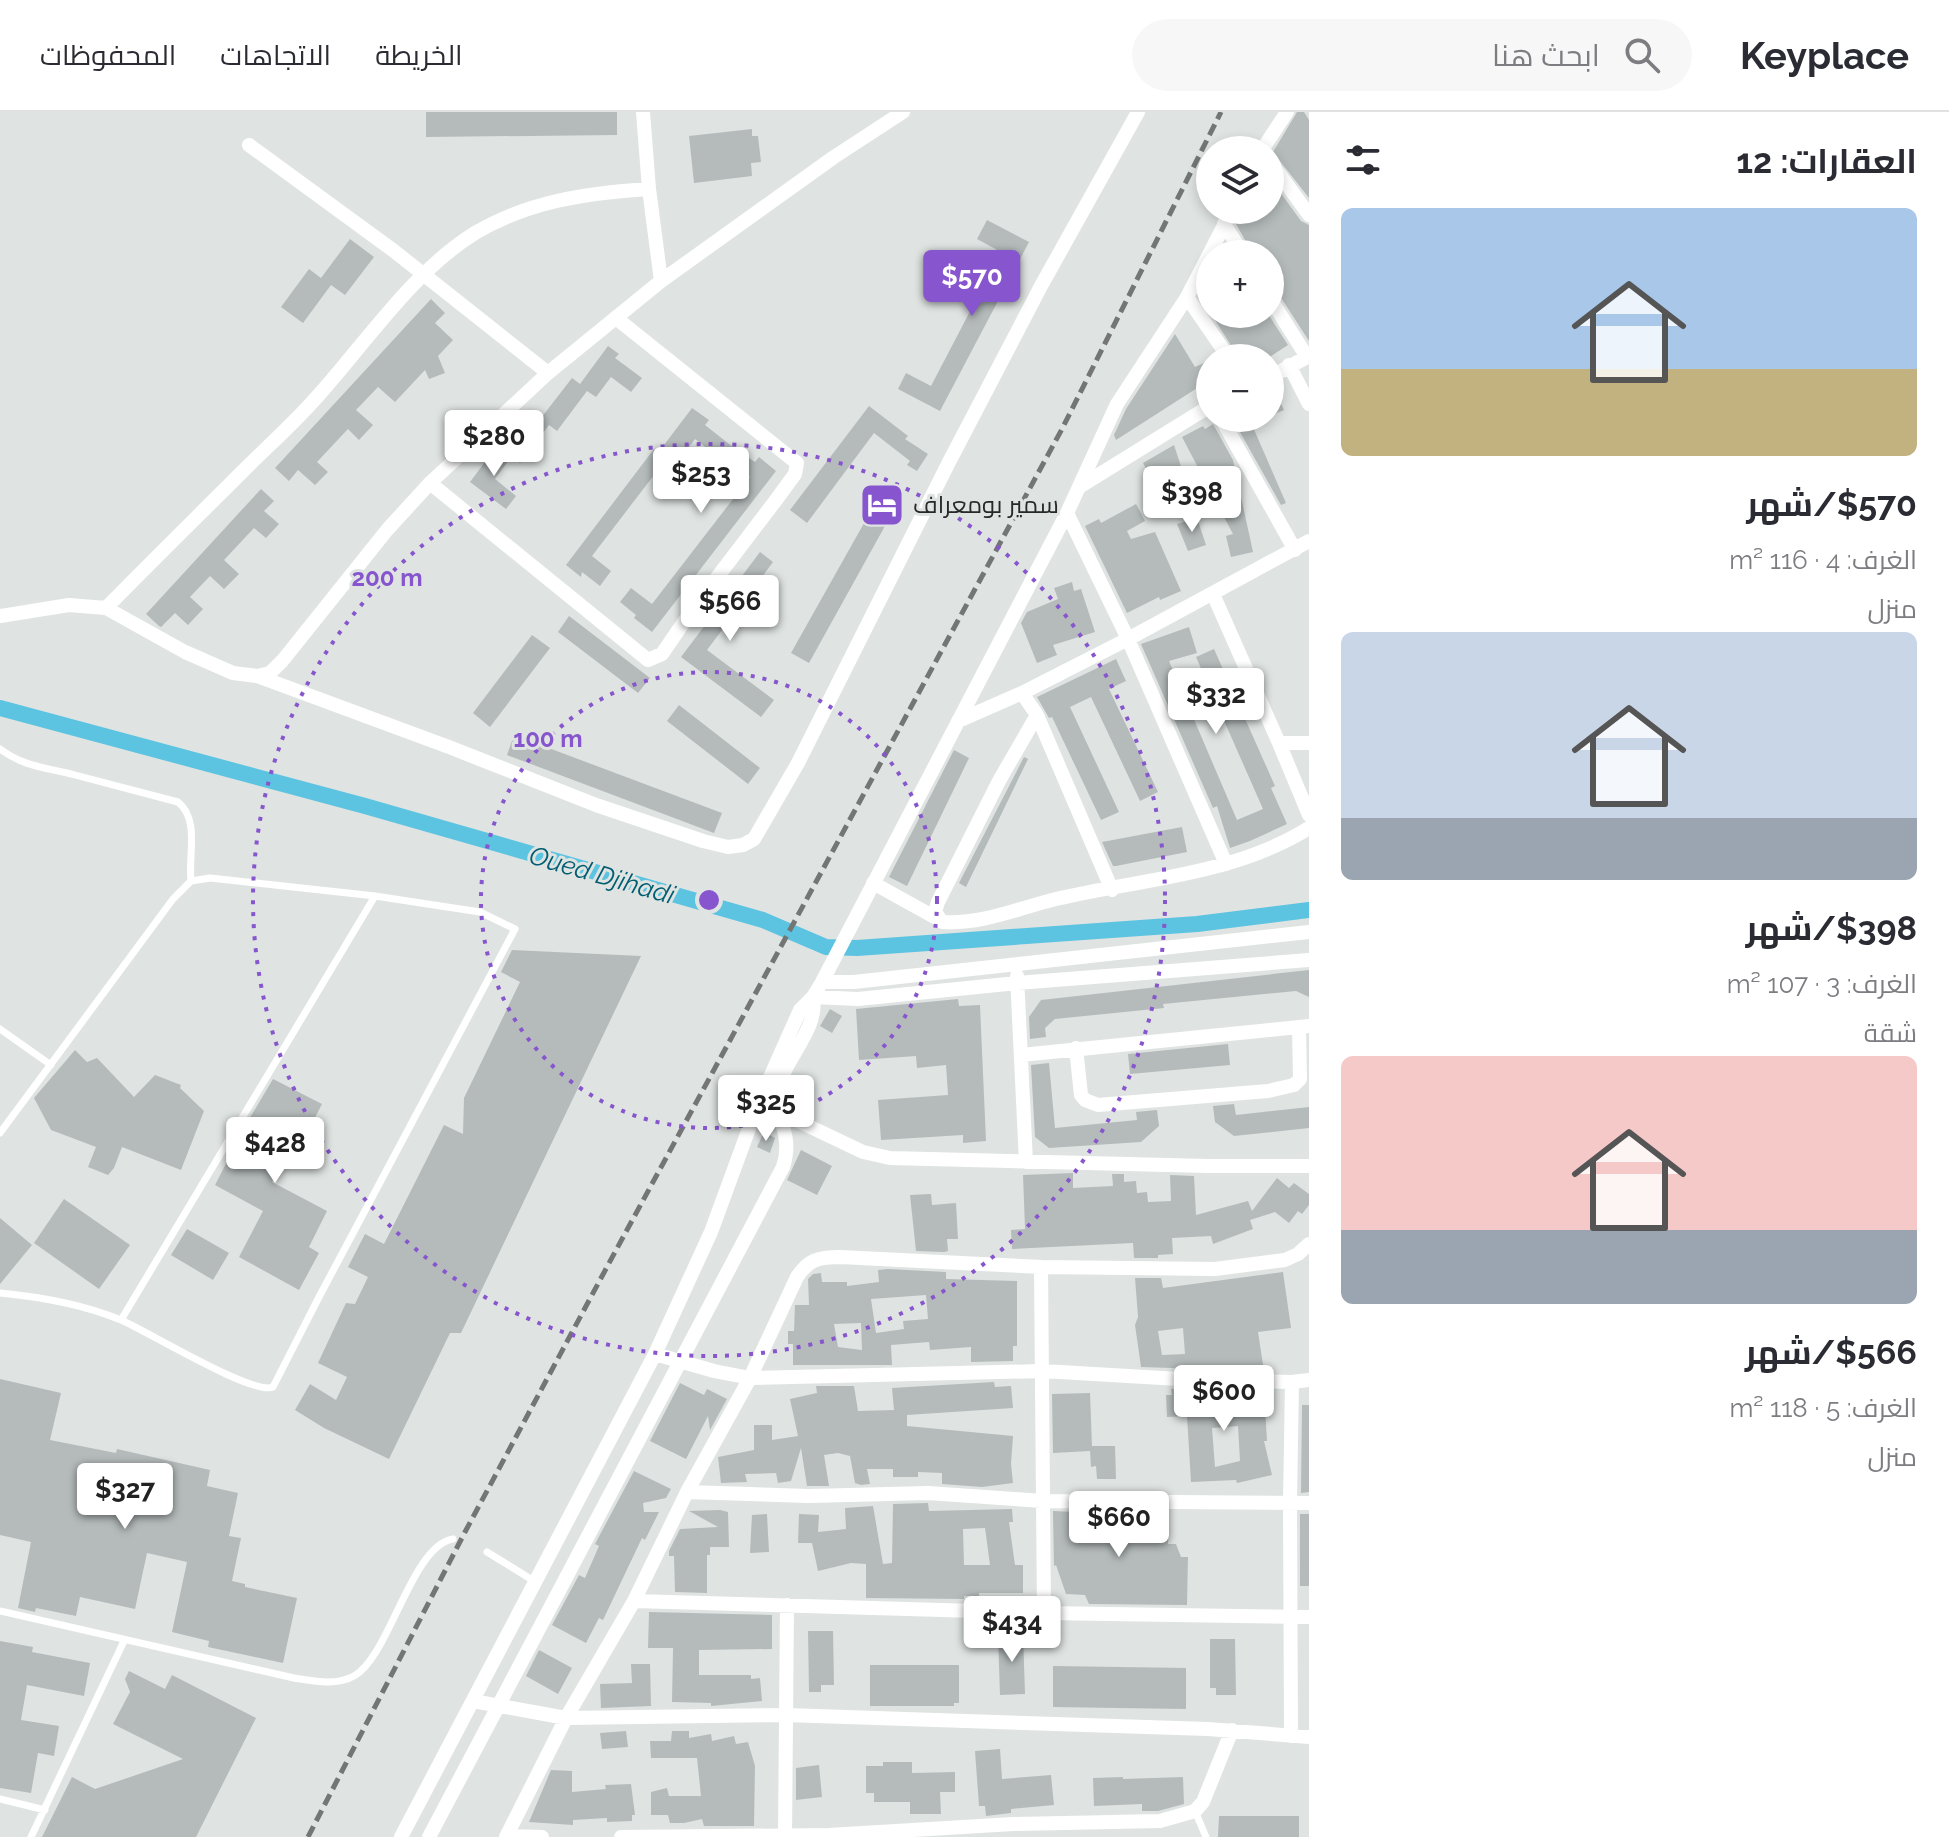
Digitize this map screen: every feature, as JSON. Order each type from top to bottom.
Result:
[{"type":"street","points":[[643,112],[661,281]]},
{"type":"street","points":[[257,676],[270,673],[283,660],[387,530],[430,483],[548,373],[661,281],[834,157],[903,112]]},
{"type":"street","points":[[0,616],[69,605],[106,608],[185,652],[233,673],[257,676],[596,805],[703,841],[728,847],[743,845],[754,839],[798,763],[948,464],[1041,286],[1138,112]]},
{"type":"street","points":[[1271,136],[1287,112]]},
{"type":"street","points":[[249,145],[423,274],[548,373]]},
{"type":"street","points":[[1284,180],[1309,215]]},
{"type":"street","points":[[106,608],[314,401],[423,274],[474,234],[509,215],[546,201],[649,189]]},
{"type":"street","points":[[1224,224],[1234,240]]},
{"type":"street","points":[[401,1837],[655,1354],[711,1232],[758,1104],[800,1010],[822,982],[1067,513],[1117,404],[1187,297],[1224,224]]},
{"type":"street","points":[[1187,297],[1219,344]]},
{"type":"street","points":[[430,483],[648,660],[662,654],[795,474],[797,463],[616,318]]},
{"type":"street","points":[[1284,320],[1308,357],[1284,368]]},
{"type":"street","points":[[1289,365],[1309,404]]},
{"type":"street","points":[[1079,487],[1196,415]]},
{"type":"street","points":[[1229,432],[1295,550]]},
{"type":"street","points":[[1067,513],[1128,639],[1226,864]]},
{"type":"street","points":[[958,721],[1022,693],[1128,639],[1309,541]]},
{"type":"street","points":[[1213,594],[1309,815]]},
{"type":"street","points":[[1022,693],[1037,715],[1112,890]]},
{"type":"street","points":[[938,919],[935,912],[938,902],[968,840],[1037,715]]},
{"type":"street","points":[[1279,743],[1309,743]]},
{"type":"street","points":[[873,883],[942,922],[970,922],[1059,899],[1226,864],[1269,851],[1309,828]]},
{"type":"street","points":[[822,982],[854,982],[1309,932]]},
{"type":"street","points":[[813,997],[858,999],[1309,960]]},
{"type":"street","points":[[1016,963],[1026,1162]]},
{"type":"street","points":[[429,1837],[783,1167],[788,1147],[778,1088],[812,1016],[813,997]]},
{"type":"street","points":[[1021,1055],[1076,1048],[1304,1026],[1300,1079],[1294,1085],[1268,1091],[1098,1105],[1081,1095],[1076,1048]]},
{"type":"street","points":[[758,1104],[863,1152],[890,1158],[1309,1166]]},
{"type":"street","points":[[542,1837],[506,1836],[566,1718],[634,1601],[687,1492],[750,1378],[797,1277],[807,1263],[813,1259],[851,1257],[1041,1267],[1215,1269],[1285,1260],[1309,1244]]},
{"type":"street","points":[[1041,1267],[1044,1613]]},
{"type":"street","points":[[655,1354],[750,1378],[1043,1371],[1179,1379],[1309,1380]]},
{"type":"street","points":[[1291,1736],[1292,1382]]},
{"type":"street","points":[[687,1492],[809,1496],[928,1493],[1043,1501],[1309,1503]]},
{"type":"street","points":[[634,1601],[1309,1617]]},
{"type":"street","points":[[785,1836],[787,1605]]},
{"type":"street","points":[[473,1701],[566,1718],[786,1715],[1232,1730],[1309,1737]]},
{"type":"street","points":[[621,1837],[829,1836],[1013,1824],[1160,1821],[1195,1811],[1206,1796],[1232,1730]]},
{"type":"lane","points":[[0,749],[38,769],[70,773],[178,802],[186,809],[191,823],[191,881]]},
{"type":"lane","points":[[0,1133],[173,899],[191,881],[210,878],[375,896],[480,912],[515,929],[271,1389],[263,1389],[234,1377],[121,1320],[50,1297],[0,1293]]},
{"type":"lane","points":[[121,1320],[375,896]]},
{"type":"lane","points":[[0,1029],[51,1065]]},
{"type":"lane","points":[[0,1611],[294,1678],[331,1683],[356,1675],[375,1652],[420,1569],[437,1547],[453,1539]]},
{"type":"lane","points":[[487,1552],[534,1581]]},
{"type":"lane","points":[[31,1837],[124,1641]]},
{"type":"lane","points":[[0,1799],[45,1810]]},
{"type":"lane","points":[[1195,1811],[1206,1837]]},
{"type":"building","points":[[426,112],[617,112],[617,135],[426,137]]},
{"type":"building","points":[[1297,112],[1304,112],[1309,120],[1309,198],[1284,166],[1283,136]]},
{"type":"building","points":[[752,129],[752,136],[758,136],[761,162],[751,163],[752,176],[694,183],[689,136]]},
{"type":"building","points":[[1284,197],[1301,221],[1309,225],[1309,341],[1284,302],[1284,240],[1245,240],[1236,224],[1284,224]]},
{"type":"building","points":[[987,220],[1029,242],[940,411],[898,389],[906,373],[931,386],[1001,252],[977,239]]},
{"type":"building","points":[[350,239],[374,257],[345,295],[331,285],[303,323],[281,307],[309,269],[321,278]]},
{"type":"building","points":[[431,299],[445,313],[435,323],[453,340],[438,356],[445,373],[429,379],[425,370],[395,402],[378,387],[356,410],[373,425],[359,440],[348,429],[317,462],[328,472],[315,485],[298,470],[289,481],[275,468]]},
{"type":"building","points":[[1220,328],[1277,328],[1288,345],[1284,348],[1284,344],[1230,344]]},
{"type":"building","points":[[1175,334],[1196,367],[1196,389],[1116,440],[1114,435],[1126,409]]},
{"type":"building","points":[[608,346],[619,354],[615,358],[642,378],[631,392],[611,377],[596,397],[587,391],[557,431],[549,425],[520,463],[506,451],[534,413],[541,418],[572,378],[580,384]]},
{"type":"building","points":[[869,406],[908,436],[905,439],[928,454],[917,471],[907,465],[910,461],[874,433],[807,523],[790,510]]},
{"type":"building","points":[[692,408],[709,420],[705,425],[738,451],[755,462],[759,457],[776,471],[652,632],[620,602],[631,588],[652,604],[750,477],[716,450],[713,453],[695,439],[678,462],[661,449]]},
{"type":"building","points":[[1196,430],[1217,432],[1233,460],[1253,552],[1231,557],[1226,536],[1233,534],[1182,437]]},
{"type":"building","points":[[1240,432],[1255,432],[1286,503],[1281,505]]},
{"type":"building","points":[[1174,445],[1191,497],[1168,509],[1143,463]]},
{"type":"building","points":[[497,446],[511,457],[495,479],[516,496],[506,509],[470,482]]},
{"type":"building","points":[[654,449],[667,458],[592,556],[611,571],[600,586],[582,572],[581,577],[566,565]]},
{"type":"building","points":[[261,489],[274,501],[264,511],[279,524],[266,538],[254,528],[224,560],[239,574],[224,589],[210,576],[190,597],[203,609],[188,625],[175,613],[159,626],[146,614]]},
{"type":"building","points":[[1136,504],[1145,521],[1127,531],[1131,539],[1155,532],[1181,591],[1160,600],[1159,597],[1127,613],[1085,526],[1099,519],[1101,523]]},
{"type":"building","points":[[868,516],[885,526],[809,663],[791,653]]},
{"type":"building","points":[[1197,518],[1206,545],[1188,551],[1177,524]]},
{"type":"building","points":[[760,552],[773,562],[707,650],[774,700],[761,717],[681,657]]},
{"type":"building","points":[[1072,582],[1074,591],[1081,589],[1095,632],[1053,645],[1057,655],[1037,663],[1021,623],[1027,612],[1058,599],[1054,588]]},
{"type":"building","points":[[569,616],[650,678],[638,693],[558,632]]},
{"type":"building","points":[[1189,627],[1197,653],[1169,661],[1237,820],[1263,809],[1196,657],[1214,649],[1275,786],[1271,788],[1287,824],[1230,848],[1217,806],[1213,808],[1141,644]]},
{"type":"building","points":[[532,635],[550,648],[490,727],[473,713]]},
{"type":"building","points":[[1116,659],[1126,681],[1109,689],[1158,792],[1140,801],[1091,697],[1070,707],[1119,812],[1101,820],[1052,717],[1049,718],[1037,697]]},
{"type":"building","points":[[679,705],[760,768],[748,784],[667,721]]},
{"type":"building","points":[[514,735],[722,813],[714,833],[507,755]]},
{"type":"building","points":[[954,750],[969,758],[907,886],[889,877]]},
{"type":"building","points":[[1024,757],[1028,759],[966,887],[959,883]]},
{"type":"building","points":[[1182,827],[1187,852],[1116,866],[1113,866],[1102,842]]},
{"type":"building","points":[[512,950],[641,956],[461,1333],[450,1333],[389,1459],[324,1428],[295,1410],[310,1384],[336,1400],[347,1377],[318,1363],[346,1303],[355,1304],[368,1277],[348,1267],[365,1234],[384,1244],[444,1125],[463,1134],[464,1098],[520,982],[501,972]]},
{"type":"building","points":[[1309,970],[1309,997],[1296,991],[1163,1004],[1164,1008],[1055,1019],[1045,1028],[1046,1037],[1030,1039],[1029,1017],[1041,1000]]},
{"type":"building","points":[[958,999],[959,1006],[980,1005],[986,1141],[963,1143],[963,1135],[881,1140],[878,1100],[948,1095],[946,1065],[917,1068],[916,1056],[859,1060],[856,1009]]},
{"type":"building","points":[[830,1009],[842,1016],[832,1033],[820,1026]]},
{"type":"building","points":[[1228,1044],[1230,1065],[1130,1074],[1128,1054]]},
{"type":"building","points":[[75,1050],[87,1062],[97,1058],[134,1097],[155,1075],[181,1085],[180,1088],[204,1111],[181,1170],[122,1147],[108,1175],[88,1167],[96,1147],[51,1130],[34,1098]]},
{"type":"building","points":[[1049,1063],[1055,1128],[1137,1120],[1136,1112],[1157,1110],[1159,1126],[1141,1142],[1049,1148],[1035,1137],[1031,1065]]},
{"type":"building","points":[[273,1079],[322,1104],[296,1155],[288,1151],[272,1182],[327,1211],[309,1247],[319,1253],[299,1290],[239,1257],[263,1211],[215,1185],[229,1153]]},
{"type":"building","points":[[1234,1104],[1236,1115],[1309,1107],[1309,1128],[1234,1136],[1215,1122],[1213,1106]]},
{"type":"building","points":[[764,1132],[775,1138],[770,1153],[757,1147]]},
{"type":"building","points":[[801,1150],[832,1166],[817,1195],[787,1180]]},
{"type":"building","points":[[1073,1173],[1073,1188],[1113,1186],[1112,1174],[1124,1174],[1124,1182],[1136,1181],[1137,1193],[1147,1192],[1148,1202],[1171,1201],[1170,1175],[1194,1176],[1196,1215],[1248,1201],[1252,1211],[1277,1178],[1289,1188],[1294,1183],[1309,1194],[1309,1205],[1302,1214],[1298,1211],[1289,1223],[1275,1212],[1250,1220],[1253,1229],[1213,1244],[1211,1236],[1172,1238],[1173,1254],[1158,1255],[1158,1258],[1134,1258],[1133,1243],[1012,1249],[1011,1230],[1025,1229],[1023,1175]]},
{"type":"building","points":[[931,1194],[932,1205],[956,1203],[958,1239],[947,1239],[948,1251],[916,1251],[910,1195]]},
{"type":"building","points":[[64,1199],[130,1245],[99,1289],[34,1243]]},
{"type":"building","points":[[0,1218],[32,1245],[0,1284]]},
{"type":"building","points":[[187,1229],[229,1253],[213,1280],[171,1255]]},
{"type":"building","points":[[878,1270],[946,1272],[946,1279],[1017,1281],[1017,1346],[1013,1346],[1013,1361],[971,1362],[971,1347],[930,1350],[929,1342],[891,1345],[892,1365],[793,1365],[793,1344],[788,1344],[788,1331],[794,1331],[795,1305],[809,1305],[808,1279],[813,1274],[821,1273],[822,1282],[847,1282],[847,1286],[879,1282]],"holes":[[[926,1295],[928,1319],[903,1321],[904,1329],[876,1333],[871,1299]],[[861,1323],[862,1350],[838,1347],[834,1324]]]},
{"type":"building","points":[[1283,1272],[1291,1328],[1258,1332],[1264,1371],[1141,1367],[1135,1325],[1138,1317],[1135,1278],[1161,1278],[1163,1288]],"holes":[[[1183,1328],[1185,1354],[1162,1355],[1158,1331]]]},
{"type":"building","points":[[0,1379],[61,1393],[50,1440],[116,1453],[117,1449],[210,1470],[207,1486],[238,1493],[229,1536],[241,1538],[232,1581],[245,1584],[245,1587],[297,1598],[283,1663],[208,1647],[209,1641],[172,1632],[187,1562],[147,1553],[135,1609],[80,1597],[76,1616],[36,1608],[35,1612],[18,1608],[31,1542],[0,1535]]},
{"type":"building","points":[[994,1382],[995,1387],[1011,1386],[1013,1408],[907,1415],[907,1426],[1013,1436],[1013,1483],[982,1487],[942,1484],[942,1473],[918,1472],[918,1477],[893,1477],[893,1469],[867,1469],[870,1484],[861,1485],[855,1483],[850,1456],[838,1453],[824,1455],[829,1486],[807,1486],[801,1448],[791,1481],[778,1483],[776,1473],[745,1474],[747,1482],[721,1483],[718,1457],[754,1450],[754,1425],[772,1425],[772,1440],[798,1436],[790,1399],[817,1393],[816,1386],[854,1386],[858,1411],[894,1410],[892,1388]]},
{"type":"building","points":[[680,1383],[704,1395],[707,1389],[727,1399],[710,1430],[708,1416],[686,1459],[650,1441]]},
{"type":"building","points":[[1171,1389],[1264,1391],[1267,1441],[1264,1441],[1272,1475],[1237,1483],[1236,1480],[1191,1482],[1187,1416],[1167,1417],[1166,1395],[1172,1395]],"holes":[[[1238,1426],[1240,1461],[1215,1467],[1212,1428]]]},
{"type":"building","points":[[1090,1393],[1092,1446],[1115,1446],[1116,1479],[1097,1479],[1096,1466],[1091,1467],[1090,1451],[1053,1453],[1052,1394]]},
{"type":"building","points":[[1302,1405],[1309,1405],[1309,1492],[1301,1493]]},
{"type":"building","points":[[634,1471],[671,1489],[666,1498],[643,1503],[644,1512],[659,1512],[645,1540],[642,1538],[603,1620],[599,1618],[586,1643],[552,1625],[579,1575],[585,1578],[599,1546],[595,1544]]},
{"type":"building","points":[[928,1503],[929,1511],[1012,1509],[1013,1522],[1009,1522],[1015,1565],[1023,1565],[1023,1593],[979,1593],[979,1596],[964,1596],[964,1599],[866,1598],[866,1564],[851,1563],[818,1571],[812,1543],[798,1543],[799,1514],[819,1515],[818,1532],[846,1529],[845,1508],[873,1506],[883,1564],[892,1563],[893,1504]],"holes":[[[985,1528],[990,1565],[964,1565],[963,1529]]]},
{"type":"building","points":[[689,1511],[728,1512],[729,1547],[710,1547],[710,1555],[707,1555],[707,1593],[675,1592],[674,1556],[669,1556],[669,1551],[680,1529],[718,1527]]},
{"type":"building","points":[[1053,1511],[1121,1514],[1169,1512],[1168,1544],[1176,1544],[1181,1557],[1188,1557],[1187,1605],[1089,1604],[1085,1595],[1066,1594],[1054,1566]]},
{"type":"building","points":[[767,1514],[769,1552],[750,1553],[752,1515]]},
{"type":"building","points":[[1300,1514],[1309,1514],[1309,1586],[1300,1586]]},
{"type":"building","points":[[649,1612],[772,1615],[772,1649],[699,1650],[699,1675],[751,1675],[751,1679],[760,1678],[762,1701],[711,1706],[711,1703],[672,1702],[673,1648],[648,1648]]},
{"type":"building","points":[[808,1631],[833,1631],[834,1685],[821,1685],[821,1692],[809,1692]]},
{"type":"building","points":[[1023,1634],[1025,1694],[1000,1695],[998,1635]]},
{"type":"building","points":[[1210,1639],[1235,1639],[1236,1695],[1216,1695],[1216,1688],[1210,1688]]},
{"type":"building","points":[[0,1641],[33,1647],[32,1652],[90,1663],[84,1696],[27,1685],[21,1720],[59,1726],[54,1756],[38,1753],[31,1793],[0,1788]]},
{"type":"building","points":[[539,1650],[572,1668],[558,1694],[526,1676]]},
{"type":"building","points":[[631,1664],[650,1664],[651,1706],[601,1708],[600,1684],[632,1683]]},
{"type":"building","points":[[870,1665],[959,1665],[959,1703],[954,1703],[954,1706],[870,1706]]},
{"type":"building","points":[[1053,1666],[1186,1668],[1186,1709],[1053,1707]]},
{"type":"building","points":[[129,1671],[165,1689],[172,1675],[256,1718],[196,1837],[42,1837],[72,1777],[95,1789],[183,1759],[113,1724],[130,1692],[125,1679]]},
{"type":"building","points":[[626,1731],[628,1747],[602,1749],[600,1733]]},
{"type":"building","points":[[672,1731],[689,1731],[689,1738],[711,1734],[712,1741],[734,1736],[736,1744],[748,1742],[755,1766],[754,1826],[704,1826],[702,1819],[670,1823],[668,1815],[651,1815],[651,1792],[667,1788],[669,1796],[701,1796],[697,1758],[651,1758],[650,1741],[671,1741]]},
{"type":"building","points":[[1000,1749],[1002,1779],[1051,1775],[1054,1805],[1011,1809],[1011,1813],[986,1816],[985,1806],[979,1806],[975,1751]]},
{"type":"building","points":[[883,1762],[912,1762],[912,1773],[955,1772],[955,1792],[940,1792],[941,1814],[910,1814],[910,1802],[874,1802],[874,1793],[866,1793],[866,1766],[883,1766]]},
{"type":"building","points":[[819,1765],[822,1797],[796,1800],[796,1768]]},
{"type":"building","points":[[551,1770],[572,1771],[572,1792],[606,1789],[605,1785],[631,1784],[635,1815],[632,1815],[632,1821],[607,1822],[607,1818],[573,1820],[573,1825],[529,1822]]},
{"type":"building","points":[[1183,1777],[1184,1804],[1158,1811],[1142,1811],[1142,1804],[1094,1806],[1093,1778]]},
{"type":"building","points":[[1219,1816],[1299,1816],[1299,1837],[1218,1837]]},
{"type":"waterway","name":"Oued Djihadi","points":[[0,708],[365,806],[763,920],[826,947],[857,948],[1197,924],[1309,910]]},
{"type":"railway","points":[[308,1837],[465,1532],[1062,429],[1221,112]]},
{"type":"place","name":"سمير بومعراف","points":[[882,505]]}]
